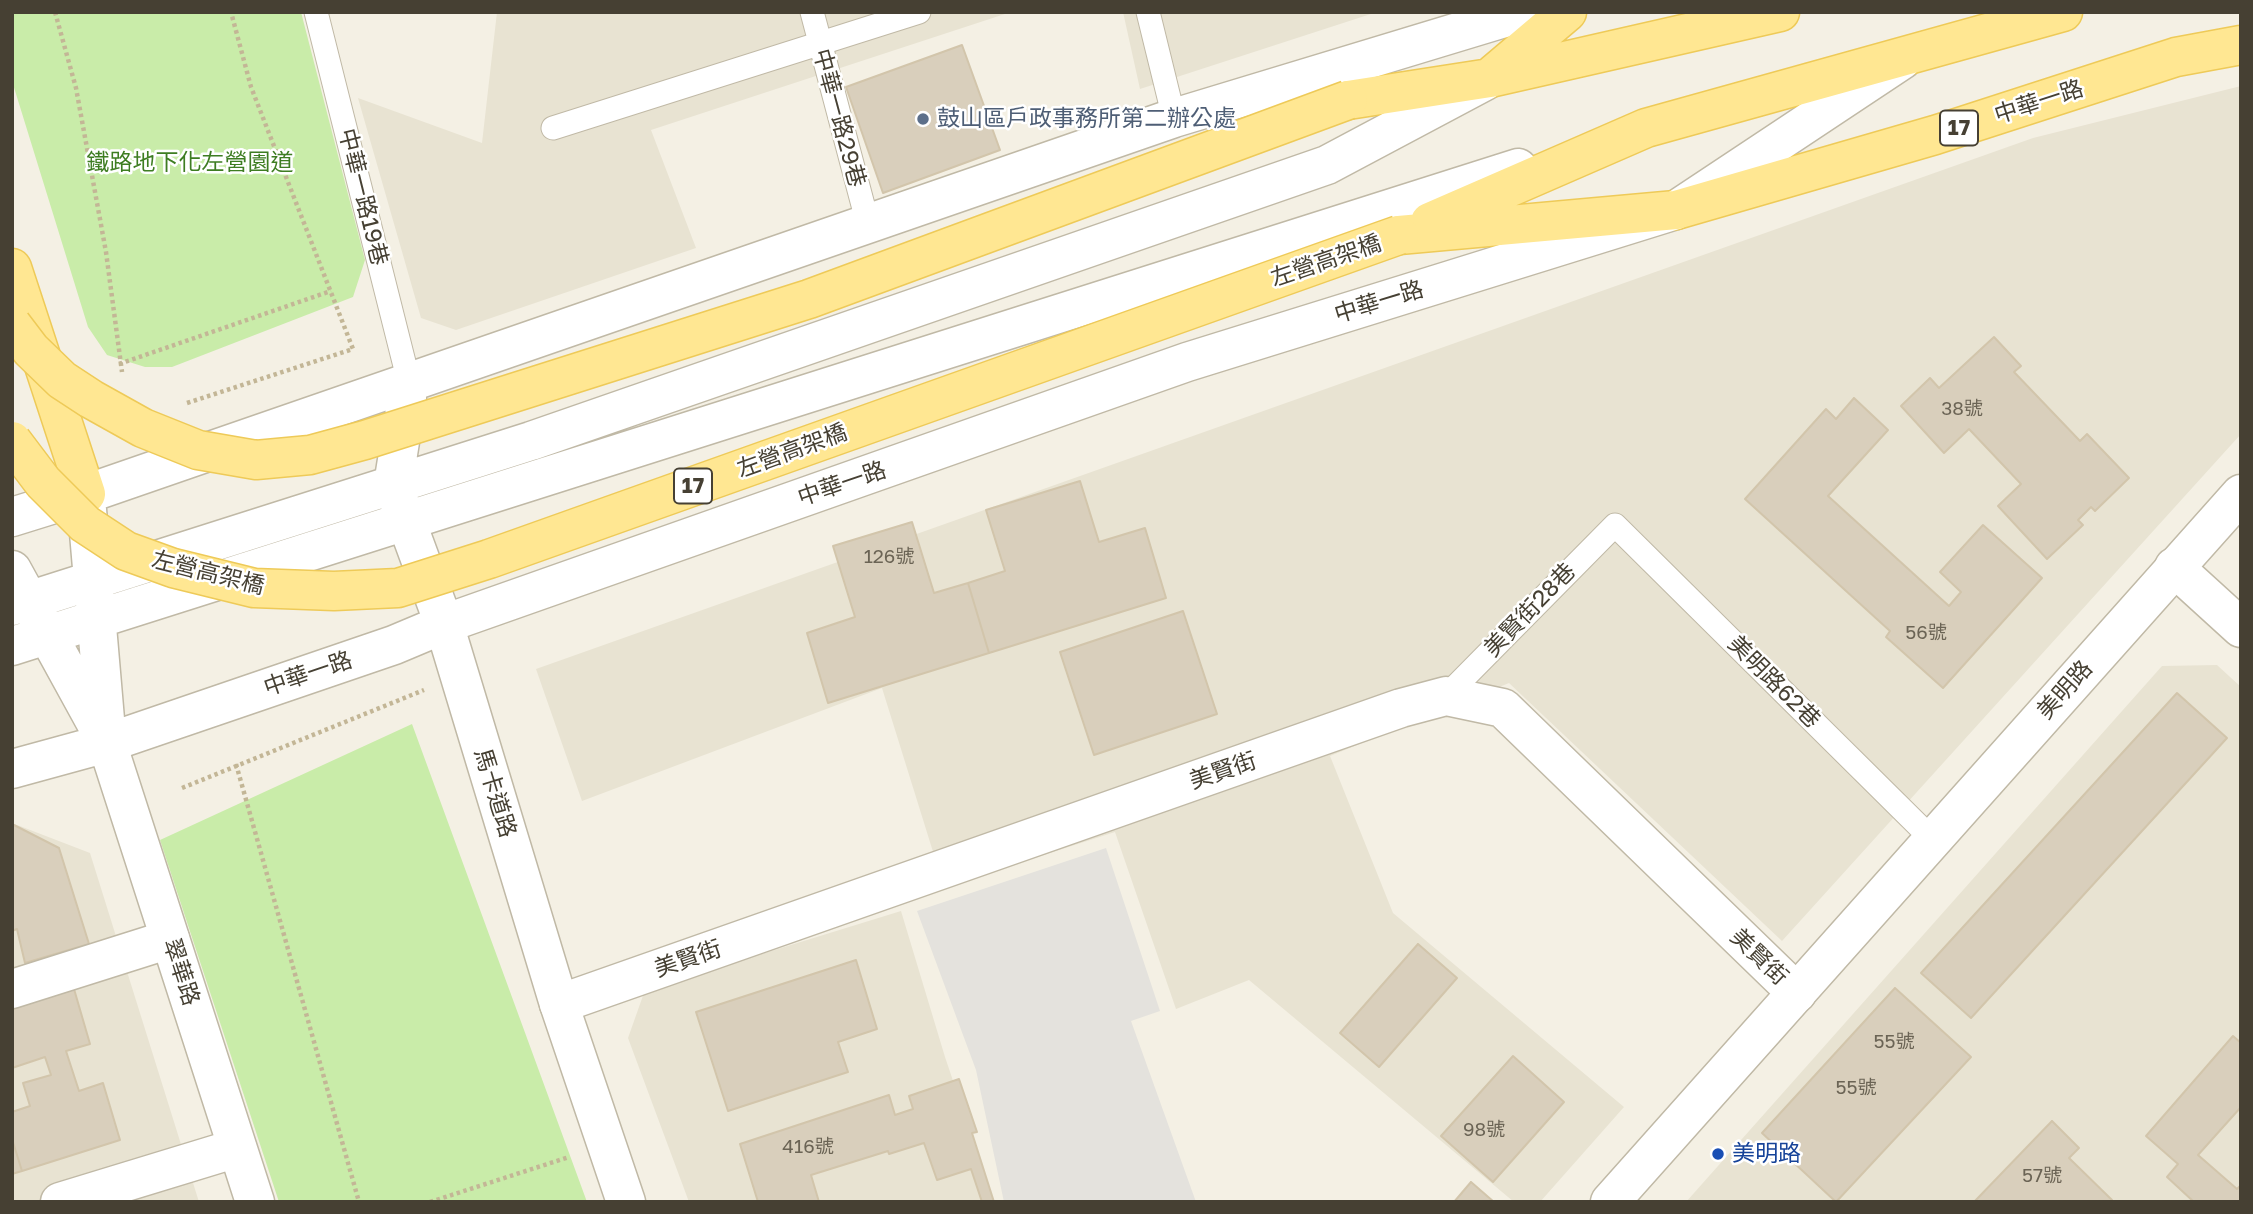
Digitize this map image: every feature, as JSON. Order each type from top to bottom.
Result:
[{"type":"main road","points":[[1490,78],[1567,12]]},
{"type":"main road","name":"中華一路","points":[[1399,235],[1646,128],[2063,12]]},
{"type":"main road","points":[[12,325],[31,350],[62,380],[143,428],[198,450],[256,460],[310,455],[809,299],[1348,100],[1490,78],[1760,14]]},
{"type":"main road","name":"中華一路","points":[[1399,235],[1676,210],[1935,135],[2176,57],[2241,45]]},
{"type":"main road","name":"左營高架橋","points":[[12,441],[43,482],[85,524],[126,551],[173,568],[254,588],[334,591],[398,589],[1399,235]]},
{"type":"main road","points":[[12,268],[86,494]]},
{"type":"street","points":[[12,517],[86,494],[1174,118],[1503,15]]},
{"type":"street","name":"中華一路","points":[[12,769],[107,743],[394,645],[444,624],[1187,362],[1676,210],[1909,55]]},
{"type":"street","points":[[18,592],[92,580],[531,441],[1326,165],[1490,78]]},
{"type":"street","name":"中華一路","points":[[30,640],[1646,128]]},
{"type":"street","name":"馬卡道路","points":[[409,382],[393,485],[444,624],[559,1004],[626,1202]]},
{"type":"street","name":"翠華路","points":[[86,494],[107,743],[255,1202]]},
{"type":"street","name":"美明路","points":[[1610,1202],[2241,494]]},
{"type":"street","points":[[2174,567],[2241,628]]},
{"type":"street","name":"翠華路","points":[[18,592],[30,640],[107,743]]},
{"type":"street","name":"美賢街","points":[[559,1004],[1402,708],[1446,696],[1503,708],[1797,993]]},
{"type":"street","points":[[12,989],[170,939]]},
{"type":"street","points":[[60,1202],[237,1148]]},
{"type":"lane","name":"中華一路19巷","points":[[316,12],[409,382]]},
{"type":"lane","name":"中華一路29巷","points":[[812,12],[868,224]]},
{"type":"lane","points":[[553,128],[919,12]]},
{"type":"lane","points":[[1148,12],[1174,118]]},
{"type":"lane","name":"美賢街28巷","points":[[1446,696],[1615,525]]},
{"type":"lane","name":"美明路62巷","points":[[1615,525],[1933,839]]},
{"type":"path","points":[[55,12],[76,88],[106,252],[119,364],[123,376]]},
{"type":"path","points":[[174,407],[353,349],[251,87],[231,12]]},
{"type":"path","points":[[119,364],[331,291]]},
{"type":"path","points":[[182,788],[425,690]]},
{"type":"path","points":[[236,764],[359,1202]]},
{"type":"path","points":[[429,1202],[577,1154]]},
{"type":"shaded area","points":[[497,12],[1011,12],[651,130],[696,248],[456,330],[421,318],[358,98],[482,143]]},
{"type":"shaded area","points":[[1123,12],[1377,12],[1140,89]]},
{"type":"shaded area","points":[[2241,86],[2241,434],[1782,941],[1509,683],[1330,756],[1393,913],[1624,1107],[1540,1202],[1514,1202],[1249,980],[1176,1009],[1115,832],[944,887],[882,688],[582,801],[536,669],[2033,138]]},
{"type":"shaded area","points":[[2217,665],[2241,687],[2241,1202],[1686,1202],[2162,666]]},
{"type":"shaded area","points":[[12,823],[90,853],[199,1202],[12,1202]]},
{"type":"shaded area","points":[[1106,848],[1160,1011],[1131,1021],[1196,1202],[1004,1202],[976,1070],[917,911]]},
{"type":"shaded area","points":[[901,911],[945,1057],[994,1202],[689,1202],[628,1038],[645,990]]},
{"type":"green space","name":"鐵路地下化左營園道","points":[[12,12],[301,12],[365,260],[353,297],[172,367],[145,367],[107,355],[88,327],[12,81]]},
{"type":"green space","points":[[412,724],[587,1202],[279,1202],[160,840]]},
{"type":"building","name":"鼓山區戶政事務所第二辦公處","points":[[962,45],[1000,150],[883,193],[846,87]]},
{"type":"building","points":[[1994,337],[2021,366],[2014,372],[2080,441],[2087,434],[2129,478],[2095,511],[2091,507],[2078,520],[2083,525],[2047,559],[1998,506],[2021,484],[1969,429],[1944,453],[1901,406],[1930,378],[1939,388]]},
{"type":"building","points":[[1854,398],[1888,430],[1828,496],[1949,606],[1961,592],[1940,572],[1983,525],[2042,578],[1943,688],[1886,637],[1890,631],[1745,499],[1826,409],[1836,419]]},
{"type":"building","points":[[1080,481],[1099,542],[1145,528],[1166,598],[989,653],[968,583],[1005,571],[986,510]]},
{"type":"building","points":[[912,522],[934,593],[968,583],[989,653],[828,703],[807,633],[855,617],[833,546]]},
{"type":"building","points":[[1183,611],[1217,714],[1094,755],[1060,652]]},
{"type":"building","points":[[2177,693],[2227,738],[1971,1018],[1921,973]]},
{"type":"building","points":[[12,824],[59,848],[89,944],[25,963],[17,929],[12,931]]},
{"type":"building","points":[[1418,944],[1457,978],[1379,1067],[1340,1033]]},
{"type":"building","points":[[856,960],[877,1029],[838,1042],[848,1072],[728,1111],[696,1012]]},
{"type":"building","points":[[1895,988],[1971,1057],[1836,1202],[1762,1133]]},
{"type":"building","points":[[74,989],[90,1044],[66,1051],[79,1091],[103,1083],[120,1140],[22,1171],[12,1139],[12,1112],[30,1106],[23,1083],[51,1075],[45,1057],[12,1068],[12,1009]]},
{"type":"building","points":[[2233,1036],[2241,1043],[2241,1107],[2198,1155],[2237,1189],[2241,1185],[2241,1202],[2194,1202],[2167,1177],[2178,1164],[2146,1136]]},
{"type":"building","points":[[1513,1056],[1564,1102],[1493,1182],[1441,1136]]},
{"type":"building","points":[[959,1079],[977,1132],[972,1133],[994,1202],[982,1202],[971,1169],[937,1180],[924,1143],[889,1154],[888,1151],[811,1175],[819,1202],[758,1202],[740,1144],[889,1095],[895,1115],[913,1109],[909,1096]]},
{"type":"building","points":[[2052,1121],[2079,1148],[2069,1158],[2112,1200],[1974,1202]]},
{"type":"building","points":[[12,1139],[22,1171],[12,1174]]},
{"type":"building","points":[[1471,1182],[1494,1202],[1454,1202]]},
{"type":"place","name":"鼓山區戶政事務所第二辦公處","points":[[923,119]]},
{"type":"place","name":"美明路","points":[[1718,1154]]}]
